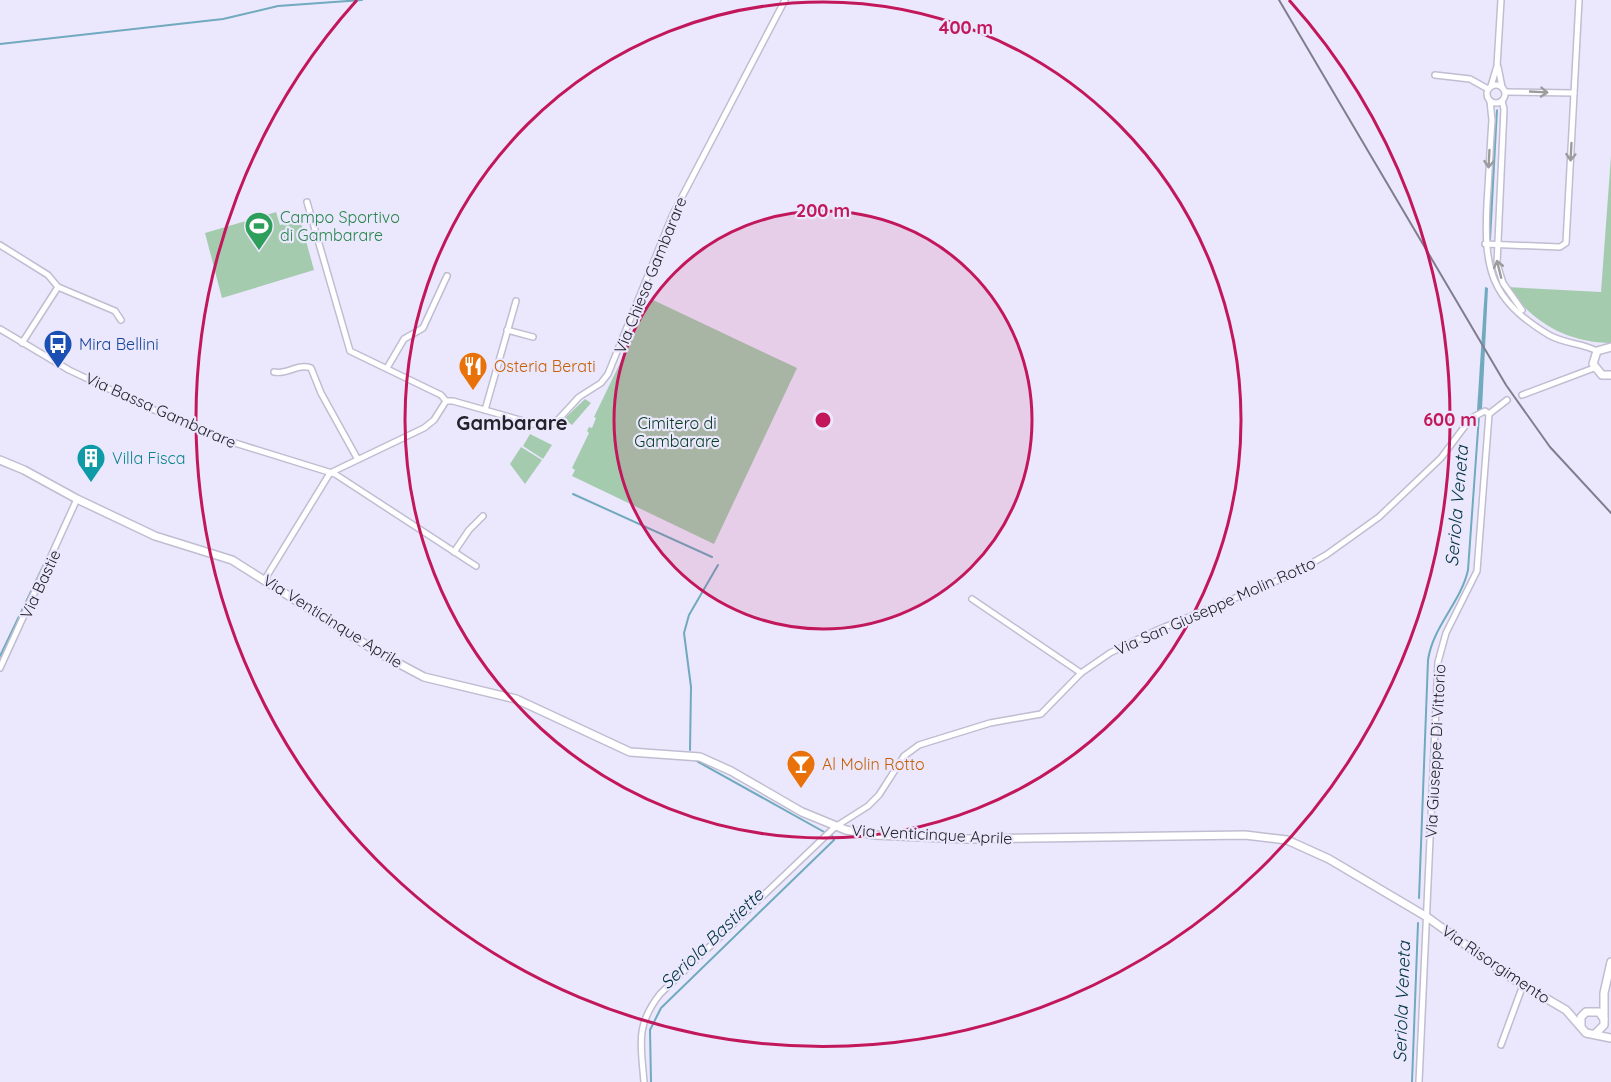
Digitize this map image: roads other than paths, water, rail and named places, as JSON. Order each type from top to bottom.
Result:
[{"type":"street","name":"Via Chiesa Gambarare","points":[[446,401],[453,400],[534,425],[550,426],[579,397],[601,383],[608,374],[673,214],[785,0]]},
{"type":"street","points":[[1502,0],[1497,66],[1487,96],[1490,101],[1492,120],[1485,244],[1487,262],[1496,283],[1512,306],[1528,318],[1565,343],[1597,351],[1611,347]]},
{"type":"street","points":[[1485,244],[1560,248],[1566,244],[1579,0]]},
{"type":"street","points":[[1497,66],[1503,89],[1504,109],[1497,264],[1509,294],[1528,318]]},
{"type":"street","points":[[1435,75],[1470,79],[1489,87],[1503,89],[1574,93]]},
{"type":"street","points":[[1490,101],[1497,103],[1502,101]]},
{"type":"street","points":[[265,579],[330,473],[431,423],[446,401],[441,395],[354,354],[347,345],[307,202]]},
{"type":"street","points":[[0,244],[48,275],[58,287],[115,311],[121,320]]},
{"type":"street","points":[[387,368],[404,339],[423,328],[447,276]]},
{"type":"street","points":[[22,343],[58,287]]},
{"type":"street","points":[[485,410],[516,301]]},
{"type":"street","name":"Via Bassa Gambarare","points":[[0,329],[69,370],[158,411],[236,443],[330,473],[476,566]]},
{"type":"street","points":[[507,330],[533,337]]},
{"type":"street","points":[[1597,351],[1593,358],[1594,368],[1602,375],[1611,375]]},
{"type":"street","points":[[274,372],[283,373],[302,366],[311,368],[321,393],[357,458]]},
{"type":"street","points":[[1522,394],[1594,368]]},
{"type":"street","name":"Via San Giuseppe Molin Rotto","points":[[644,1082],[640,1032],[649,1008],[660,994],[836,827],[854,816],[879,795],[904,756],[912,749],[990,723],[1041,714],[1081,673],[1128,643],[1290,575],[1326,555],[1379,518],[1448,450],[1474,415],[1487,412],[1507,400]]},
{"type":"street","name":"Via Giuseppe Di Vittorio","points":[[1419,1082],[1439,655],[1446,633],[1478,571],[1487,412]]},
{"type":"street","name":"Via Venticinque Aprile","points":[[0,460],[155,536],[225,557],[265,579],[379,653],[424,677],[516,699],[630,752],[700,757],[836,827],[874,835],[968,839],[1245,835],[1277,837],[1299,844],[1329,859],[1427,917]]},
{"type":"street","name":"Via Bastie","points":[[0,668],[77,499]]},
{"type":"street","points":[[454,552],[469,530],[483,516]]},
{"type":"street","points":[[972,598],[1081,673]]},
{"type":"street","name":"Via Risorgimento","points":[[1427,917],[1523,985],[1566,1010],[1586,1032],[1611,1036],[1599,1012],[1566,1010]]},
{"type":"street","points":[[1581,1025],[1581,1017],[1604,993],[1611,962]]},
{"type":"street","points":[[1501,1045],[1523,985]]},
{"type":"street","name":"Via Risorgimento","points":[[1604,993],[1605,1020]]},
{"type":"street","points":[[1595,1034],[1601,1031],[1605,1020]]},
{"type":"water","points":[[1498,109],[1491,240],[1488,240],[1496,110]]},
{"type":"water","points":[[1485,287],[1488,288],[1482,409],[1477,411]]},
{"type":"waterway","points":[[0,44],[223,19],[278,6],[362,0]]},
{"type":"waterway","name":"Seriola Veneta","points":[[1419,898],[1428,660],[1435,636],[1460,593],[1468,570],[1479,416]]},
{"type":"waterway","points":[[573,494],[712,557]]},
{"type":"waterway","points":[[0,656],[48,556]]},
{"type":"waterway","points":[[690,750],[691,687],[684,633],[689,615],[718,565]]},
{"type":"waterway","points":[[693,759],[826,833]]},
{"type":"waterway","name":"Seriola Bastiette","points":[[651,1082],[650,1030],[661,1008],[834,840],[832,836]]},
{"type":"waterway","name":"Seriola Veneta","points":[[1412,1082],[1418,923]]},
{"type":"railway","points":[[1279,0],[1506,385],[1550,447],[1611,513]]},
{"type":"place","name":"Campo Sportivo di Gambarare","points":[[259,252]]},
{"type":"place","name":"Mira Bellini","points":[[58,370]]},
{"type":"place","name":"Osteria Berati","points":[[473,392]]},
{"type":"place","name":"Villa Fisca","points":[[91,484]]},
{"type":"place","name":"Al Molin Rotto","points":[[801,790]]},
{"type":"district","name":"Gambarare","points":[[512,423]]},
{"type":"park label","name":"Cimitero di Gambarare","points":[[677,432]]}]
